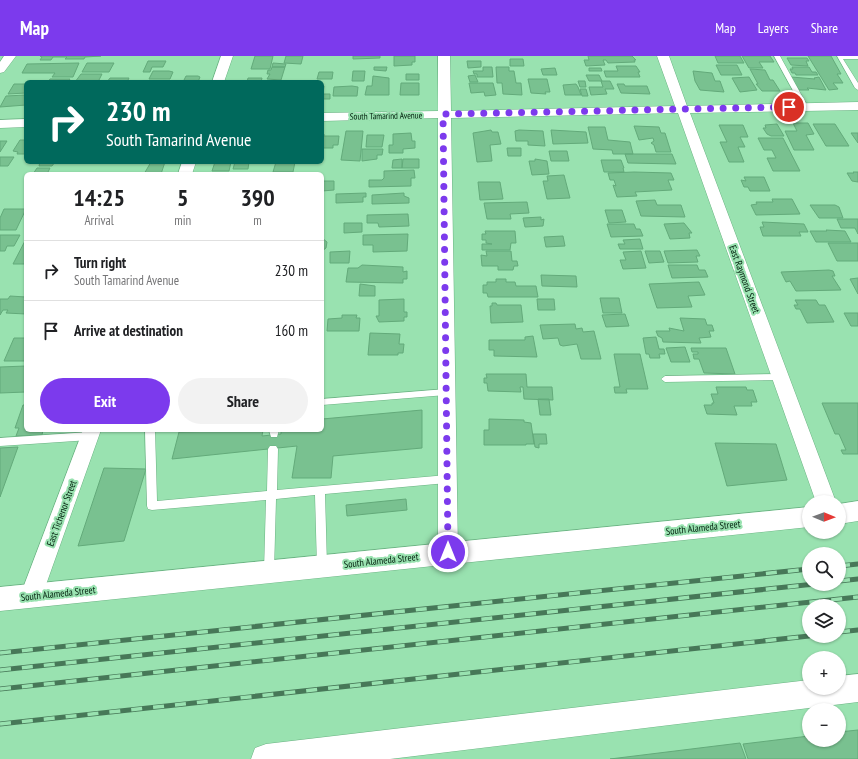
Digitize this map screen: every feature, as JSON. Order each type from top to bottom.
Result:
[{"type":"main road","points":[[846,513],[858,512]]},
{"type":"main road","name":"South Alameda Street","points":[[0,599],[448,552],[802,518]]},
{"type":"main road","points":[[266,759],[858,688]]},
{"type":"street","points":[[0,70],[10,56]]},
{"type":"street","points":[[219,80],[227,56]]},
{"type":"street","points":[[444,56],[443,114],[448,552]]},
{"type":"street","name":"East Raymond Street","points":[[663,56],[823,495]]},
{"type":"street","name":"South Tamarind Avenue","points":[[324,117],[858,106]]},
{"type":"street","points":[[0,124],[24,123]]},
{"type":"street","name":"East Tichenor Street","points":[[31,596],[91,433]]},
{"type":"lane","points":[[777,56],[805,107]]},
{"type":"lane","points":[[858,57],[839,57],[858,88]]},
{"type":"lane","points":[[665,379],[780,377]]},
{"type":"lane","points":[[324,402],[446,392]]},
{"type":"lane","points":[[150,432],[152,506],[447,478]]},
{"type":"lane","points":[[0,442],[91,433]]},
{"type":"lane","points":[[269,571],[273,449]]},
{"type":"lane","points":[[320,490],[322,566]]},
{"type":"building","points":[[40,56],[101,56],[85,57],[84,59],[65,59],[67,57],[53,57],[51,60],[40,60],[42,57]]},
{"type":"building","points":[[255,56],[273,56],[270,69],[251,69]]},
{"type":"building","points":[[286,56],[303,56],[301,64],[284,63]]},
{"type":"building","points":[[353,56],[380,56],[380,58],[353,59]]},
{"type":"building","points":[[394,56],[415,56],[415,62],[412,62],[412,65],[394,66]]},
{"type":"building","points":[[588,56],[632,56],[636,60],[634,60],[635,62],[608,63],[606,60],[603,60],[605,65],[586,66],[584,60],[589,60]]},
{"type":"building","points":[[715,56],[740,56],[744,63],[718,63]]},
{"type":"building","points":[[742,56],[770,56],[774,62],[759,62],[763,68],[749,68]]},
{"type":"building","points":[[808,56],[831,56],[841,74],[837,74],[843,83],[833,83],[838,89],[829,90]]},
{"type":"building","points":[[787,58],[807,58],[809,61],[806,61],[808,66],[791,65]]},
{"type":"building","points":[[510,59],[523,59],[524,66],[510,66]]},
{"type":"building","points":[[148,61],[166,61],[163,67],[152,67],[150,72],[143,72]]},
{"type":"building","points":[[467,61],[481,61],[481,67],[468,68]]},
{"type":"building","points":[[79,63],[73,77],[52,77],[55,73],[22,73],[27,64]]},
{"type":"building","points":[[87,63],[114,63],[109,72],[82,72]]},
{"type":"building","points":[[273,63],[286,64],[285,67],[272,67]]},
{"type":"building","points":[[716,65],[737,65],[742,75],[721,75]]},
{"type":"building","points":[[616,66],[636,66],[640,72],[638,72],[640,77],[606,77],[604,71],[618,71]]},
{"type":"building","points":[[272,67],[285,67],[281,80],[267,79],[270,74],[267,74],[268,70],[271,70]]},
{"type":"building","points":[[374,67],[387,67],[386,71],[374,70]]},
{"type":"building","points":[[483,67],[492,67],[493,77],[477,77],[477,74],[474,74],[473,71],[483,71]]},
{"type":"building","points":[[496,67],[509,67],[509,71],[514,71],[516,83],[521,83],[522,95],[503,94],[502,83],[497,83]]},
{"type":"building","points":[[792,67],[809,67],[812,72],[816,72],[818,75],[796,75],[795,73],[792,73],[790,69],[793,69]]},
{"type":"building","points":[[555,68],[557,75],[543,75],[541,69]]},
{"type":"building","points":[[589,68],[601,68],[602,71],[589,71]]},
{"type":"building","points":[[750,69],[765,70],[770,80],[773,80],[780,91],[762,91],[756,84],[758,84]]},
{"type":"building","points":[[153,71],[173,72],[170,79],[149,79]]},
{"type":"building","points":[[353,71],[365,71],[364,81],[352,81]]},
{"type":"building","points":[[693,71],[712,73],[715,81],[720,81],[724,92],[700,90],[695,81]]},
{"type":"building","points":[[319,72],[333,72],[332,79],[317,79]]},
{"type":"building","points":[[81,74],[102,74],[99,80],[76,80]]},
{"type":"building","points":[[406,74],[419,74],[419,80],[406,80]]},
{"type":"building","points":[[475,75],[478,82],[470,82],[468,76]]},
{"type":"building","points":[[586,75],[599,75],[602,81],[589,81]]},
{"type":"building","points":[[186,76],[200,77],[199,80],[184,80]]},
{"type":"building","points":[[373,76],[389,78],[389,95],[365,95],[367,86],[372,86]]},
{"type":"building","points":[[749,77],[757,90],[740,92],[732,78]]},
{"type":"building","points":[[791,77],[815,79],[814,78],[819,77],[826,90],[807,88],[809,90],[799,90]]},
{"type":"building","points":[[110,78],[129,78],[128,80],[108,80]]},
{"type":"building","points":[[248,78],[262,78],[262,80],[248,80]]},
{"type":"building","points":[[50,79],[70,79],[69,80],[49,80]]},
{"type":"building","points":[[528,79],[547,79],[550,92],[545,92],[546,94],[531,93]]},
{"type":"building","points":[[578,81],[585,81],[586,87],[580,87]]},
{"type":"building","points":[[601,81],[610,81],[614,89],[605,89],[607,94],[591,95],[589,87],[603,87]]},
{"type":"building","points":[[401,83],[419,83],[419,95],[400,95]]},
{"type":"building","points":[[469,83],[493,83],[496,95],[485,96],[484,92],[471,93]]},
{"type":"building","points":[[14,84],[24,84],[24,93],[8,94]]},
{"type":"building","points":[[576,84],[581,95],[565,95],[563,85]]},
{"type":"building","points":[[617,84],[624,84],[625,86],[647,86],[650,94],[621,93]]},
{"type":"building","points":[[334,87],[358,87],[357,96],[333,96]]},
{"type":"building","points":[[580,89],[586,89],[588,96],[582,96]]},
{"type":"building","points":[[324,94],[330,94],[330,99],[324,99]]},
{"type":"building","points":[[24,95],[24,105],[0,107],[6,96]]},
{"type":"building","points":[[793,123],[808,123],[814,134],[806,135],[814,150],[794,150],[785,131],[797,131]]},
{"type":"building","points":[[777,124],[784,136],[771,136],[767,134],[763,128],[766,128],[765,125]]},
{"type":"building","points":[[813,124],[835,124],[849,146],[826,146]]},
{"type":"building","points":[[719,125],[743,125],[748,137],[740,137],[745,147],[738,147],[744,162],[729,162],[720,142],[727,142]]},
{"type":"building","points":[[634,126],[659,127],[661,133],[665,133],[671,152],[656,152],[654,145],[651,143],[654,141],[653,138],[639,140]]},
{"type":"building","points":[[588,127],[605,127],[608,140],[630,142],[633,154],[613,154],[612,150],[593,149]]},
{"type":"building","points":[[491,130],[492,132],[498,132],[501,144],[490,145],[492,161],[477,162],[473,133]]},
{"type":"building","points":[[551,130],[586,132],[588,143],[553,144]]},
{"type":"building","points":[[346,131],[363,131],[360,161],[341,160]]},
{"type":"building","points":[[515,131],[543,131],[545,146],[528,145],[528,141],[516,141]]},
{"type":"building","points":[[411,133],[412,141],[415,141],[415,148],[403,149],[403,153],[389,153],[389,145],[393,145],[393,134]]},
{"type":"building","points":[[851,133],[858,133],[858,143]]},
{"type":"building","points":[[367,135],[384,135],[382,147],[366,147]]},
{"type":"building","points":[[324,136],[339,136],[338,145],[333,145],[333,148],[324,148]]},
{"type":"building","points":[[758,138],[783,138],[800,171],[773,171],[767,158],[776,158],[772,150],[764,150]]},
{"type":"building","points":[[20,140],[24,140],[24,154],[17,154],[18,152],[13,151]]},
{"type":"building","points":[[0,141],[7,141],[0,152]]},
{"type":"building","points":[[507,148],[521,148],[521,156],[508,156]]},
{"type":"building","points":[[362,149],[383,149],[382,155],[377,155],[377,159],[362,161]]},
{"type":"building","points":[[549,151],[567,151],[569,161],[551,161]]},
{"type":"building","points":[[625,154],[672,154],[676,164],[628,163]]},
{"type":"building","points":[[0,157],[14,157],[8,166],[0,166]]},
{"type":"building","points":[[402,159],[402,168],[392,168],[393,160]]},
{"type":"building","points":[[403,159],[419,159],[419,168],[402,168]]},
{"type":"building","points":[[535,159],[547,161],[549,174],[532,175],[529,161],[535,161]]},
{"type":"building","points":[[601,160],[621,160],[624,172],[604,172]]},
{"type":"building","points":[[40,164],[54,164],[52,166],[39,166]]},
{"type":"building","points":[[150,164],[164,164],[162,172],[145,172]]},
{"type":"building","points":[[214,164],[231,164],[229,171],[212,171]]},
{"type":"building","points":[[234,164],[249,164],[248,169],[233,169]]},
{"type":"building","points":[[275,164],[295,164],[293,172],[273,172]]},
{"type":"building","points":[[37,168],[50,168],[48,172],[34,172]]},
{"type":"building","points":[[414,170],[415,178],[411,178],[411,186],[369,187],[369,180],[382,180],[384,178],[384,171]]},
{"type":"building","points":[[853,172],[858,172],[858,182],[852,181],[847,173],[854,173]]},
{"type":"building","points":[[608,173],[671,173],[674,180],[668,180],[672,190],[635,192],[637,196],[617,197],[613,185],[616,186],[614,180],[610,180]]},
{"type":"building","points":[[564,175],[570,198],[547,199],[543,181],[548,181],[547,176]]},
{"type":"building","points":[[744,177],[764,177],[770,191],[750,191],[748,187],[744,187],[741,180],[746,181]]},
{"type":"building","points":[[324,181],[334,181],[334,190],[324,191]]},
{"type":"building","points":[[478,182],[500,182],[503,199],[480,200]]},
{"type":"building","points":[[366,193],[366,197],[363,197],[363,202],[336,203],[336,194]]},
{"type":"building","points":[[404,193],[404,196],[409,198],[409,203],[372,204],[372,195]]},
{"type":"building","points":[[772,199],[792,199],[800,214],[756,215],[751,205],[757,204],[756,202],[773,202]]},
{"type":"building","points":[[655,200],[657,205],[681,205],[685,217],[641,216],[636,201]]},
{"type":"building","points":[[527,202],[529,213],[510,214],[511,219],[487,219],[484,203]]},
{"type":"building","points":[[810,205],[835,205],[839,207],[843,218],[819,218]]},
{"type":"building","points":[[4,209],[24,209],[24,213],[16,230],[0,230],[0,218]]},
{"type":"building","points":[[605,210],[622,210],[626,222],[609,223]]},
{"type":"building","points":[[408,214],[409,226],[379,227],[378,223],[367,223],[367,215]]},
{"type":"building","points":[[541,217],[541,220],[544,219],[543,226],[525,227],[523,218]]},
{"type":"building","points":[[837,219],[858,219],[858,234],[855,228],[841,228]]},
{"type":"building","points":[[762,222],[804,224],[808,232],[799,232],[801,236],[763,236],[760,227],[764,227]]},
{"type":"building","points":[[344,223],[362,223],[362,232],[344,233]]},
{"type":"building","points":[[684,223],[692,233],[689,233],[690,238],[670,239],[664,224]]},
{"type":"building","points":[[607,224],[634,224],[636,229],[640,229],[643,236],[611,237]]},
{"type":"building","points":[[826,230],[845,231],[851,242],[816,242],[810,231],[827,231]]},
{"type":"building","points":[[485,231],[515,231],[516,243],[511,243],[510,250],[482,250],[482,244],[492,244],[486,243],[486,240],[482,240],[482,234],[486,234]]},
{"type":"building","points":[[408,234],[407,251],[373,252],[373,245],[363,245],[363,235]]},
{"type":"building","points":[[0,235],[20,235],[14,246],[7,246],[5,251],[0,251]]},
{"type":"building","points":[[563,236],[565,246],[546,247],[544,237]]},
{"type":"building","points":[[640,239],[643,249],[620,249],[618,244],[625,244],[623,240]]},
{"type":"building","points":[[324,240],[327,242],[326,248],[324,250]]},
{"type":"building","points":[[24,243],[24,264],[13,264]]},
{"type":"building","points":[[828,243],[858,243],[858,261],[837,261]]},
{"type":"building","points":[[697,250],[700,256],[696,256],[698,262],[668,263],[664,251]]},
{"type":"building","points":[[350,251],[349,263],[330,263],[330,252]]},
{"type":"building","points":[[486,251],[511,251],[512,261],[517,261],[518,266],[514,266],[513,270],[498,270],[498,266],[482,266],[481,255],[487,256]]},
{"type":"building","points":[[641,251],[646,268],[623,269],[620,260],[626,260],[623,252]]},
{"type":"building","points":[[645,251],[660,251],[664,262],[649,263]]},
{"type":"building","points":[[362,265],[403,267],[403,272],[407,271],[407,279],[403,279],[403,283],[346,282],[348,268],[358,268]]},
{"type":"building","points":[[668,265],[697,265],[699,270],[705,270],[708,277],[672,278]]},
{"type":"building","points":[[833,271],[835,276],[832,276],[841,290],[796,291],[790,281],[786,282],[781,272]]},
{"type":"building","points":[[541,275],[576,276],[577,287],[542,286]]},
{"type":"building","points":[[858,278],[858,294],[850,279]]},
{"type":"building","points":[[496,279],[506,279],[506,282],[515,282],[516,286],[536,286],[538,297],[488,297],[487,293],[483,293],[483,285],[487,285],[487,282],[496,282]]},
{"type":"building","points":[[699,282],[705,295],[688,296],[692,307],[657,308],[649,284]]},
{"type":"building","points":[[360,284],[375,286],[375,296],[359,296]]},
{"type":"building","points":[[10,296],[24,297],[24,314],[6,313],[8,310],[3,310],[0,315],[0,299],[8,299]]},
{"type":"building","points":[[600,298],[619,298],[622,313],[603,313]]},
{"type":"building","points":[[404,299],[404,312],[407,312],[407,317],[404,317],[404,321],[379,322],[376,316],[379,316],[379,300]]},
{"type":"building","points":[[537,299],[554,299],[555,310],[538,310]]},
{"type":"building","points":[[795,300],[816,300],[819,305],[825,305],[834,322],[807,323],[800,309],[796,309],[794,305],[798,305]]},
{"type":"building","points":[[492,303],[496,303],[497,305],[521,305],[523,322],[491,323],[490,306],[492,306]]},
{"type":"building","points":[[844,313],[858,313],[858,326],[851,326]]},
{"type":"building","points":[[625,314],[629,326],[606,327],[602,315]]},
{"type":"building","points":[[342,315],[357,315],[356,318],[360,318],[359,331],[327,331],[328,319],[342,318]]},
{"type":"building","points":[[680,318],[705,319],[707,325],[712,325],[714,331],[709,331],[711,337],[699,338],[701,343],[663,342],[662,338],[658,336],[656,331],[670,331],[669,328],[684,331]]},
{"type":"building","points":[[575,324],[576,329],[582,328],[583,332],[594,331],[601,359],[581,359],[577,344],[563,346],[560,345],[558,338],[543,339],[540,325]]},
{"type":"building","points":[[370,333],[400,334],[399,344],[404,344],[403,353],[398,353],[398,355],[368,355]]},
{"type":"building","points":[[533,336],[537,357],[494,356],[494,350],[489,350],[489,340],[525,340],[525,337]]},
{"type":"building","points":[[656,337],[659,349],[664,349],[665,354],[659,354],[660,358],[650,358],[649,354],[646,354],[643,338]]},
{"type":"building","points":[[14,338],[24,338],[24,361],[4,361]]},
{"type":"building","points":[[685,347],[690,362],[671,362],[666,348]]},
{"type":"building","points":[[691,348],[726,348],[735,374],[704,373],[699,359],[694,359],[693,354],[698,354],[698,352],[692,352]]},
{"type":"building","points":[[614,354],[640,354],[648,389],[626,389],[627,393],[615,393],[614,387],[620,387]]},
{"type":"building","points":[[24,366],[24,392],[0,393],[0,367]]},
{"type":"building","points":[[486,374],[526,374],[527,387],[552,387],[553,400],[524,399],[523,387],[520,387],[521,392],[488,391],[487,383],[484,383],[484,378],[487,378]]},
{"type":"building","points":[[716,387],[746,387],[747,390],[753,390],[757,402],[751,402],[752,406],[734,406],[737,415],[707,414],[704,405],[712,405],[712,403],[714,403],[711,394],[718,394]]},
{"type":"building","points":[[538,399],[549,399],[551,415],[540,415]]},
{"type":"building","points":[[822,403],[858,403],[858,454],[843,454],[841,450],[846,450],[839,434],[835,434]]},
{"type":"building","points":[[24,405],[24,432],[43,432],[42,435],[16,436],[19,428],[15,428]]},
{"type":"building","points":[[422,410],[422,448],[333,456],[331,478],[292,478],[297,446],[172,459],[179,432],[263,432],[262,436],[281,434],[281,432],[324,432],[324,419]]},
{"type":"building","points":[[489,419],[524,420],[524,422],[531,423],[534,444],[484,445],[484,430],[489,430]]},
{"type":"building","points":[[533,434],[546,434],[547,444],[539,444],[539,448],[535,447]]},
{"type":"building","points":[[715,443],[776,444],[787,480],[727,486]]},
{"type":"building","points":[[18,447],[0,497],[0,448]]},
{"type":"building","points":[[104,468],[146,469],[124,541],[78,546]]},
{"type":"building","points":[[406,499],[407,510],[347,516],[346,505]]},
{"type":"building","points":[[858,730],[858,759],[748,759],[743,744],[802,737],[802,747],[846,747],[846,731]]},
{"type":"building","points":[[740,743],[746,759],[610,759]]},
{"type":"railway","points":[[846,565],[858,564]]},
{"type":"railway","points":[[0,653],[802,570]]},
{"type":"railway","points":[[846,580],[858,579]]},
{"type":"railway","points":[[0,670],[802,585]]},
{"type":"railway","points":[[0,689],[858,597]]},
{"type":"railway","points":[[846,631],[858,630]]},
{"type":"railway","points":[[0,724],[802,637]]},
{"type":"route","points":[[448,552],[443,114],[789,107]]}]
